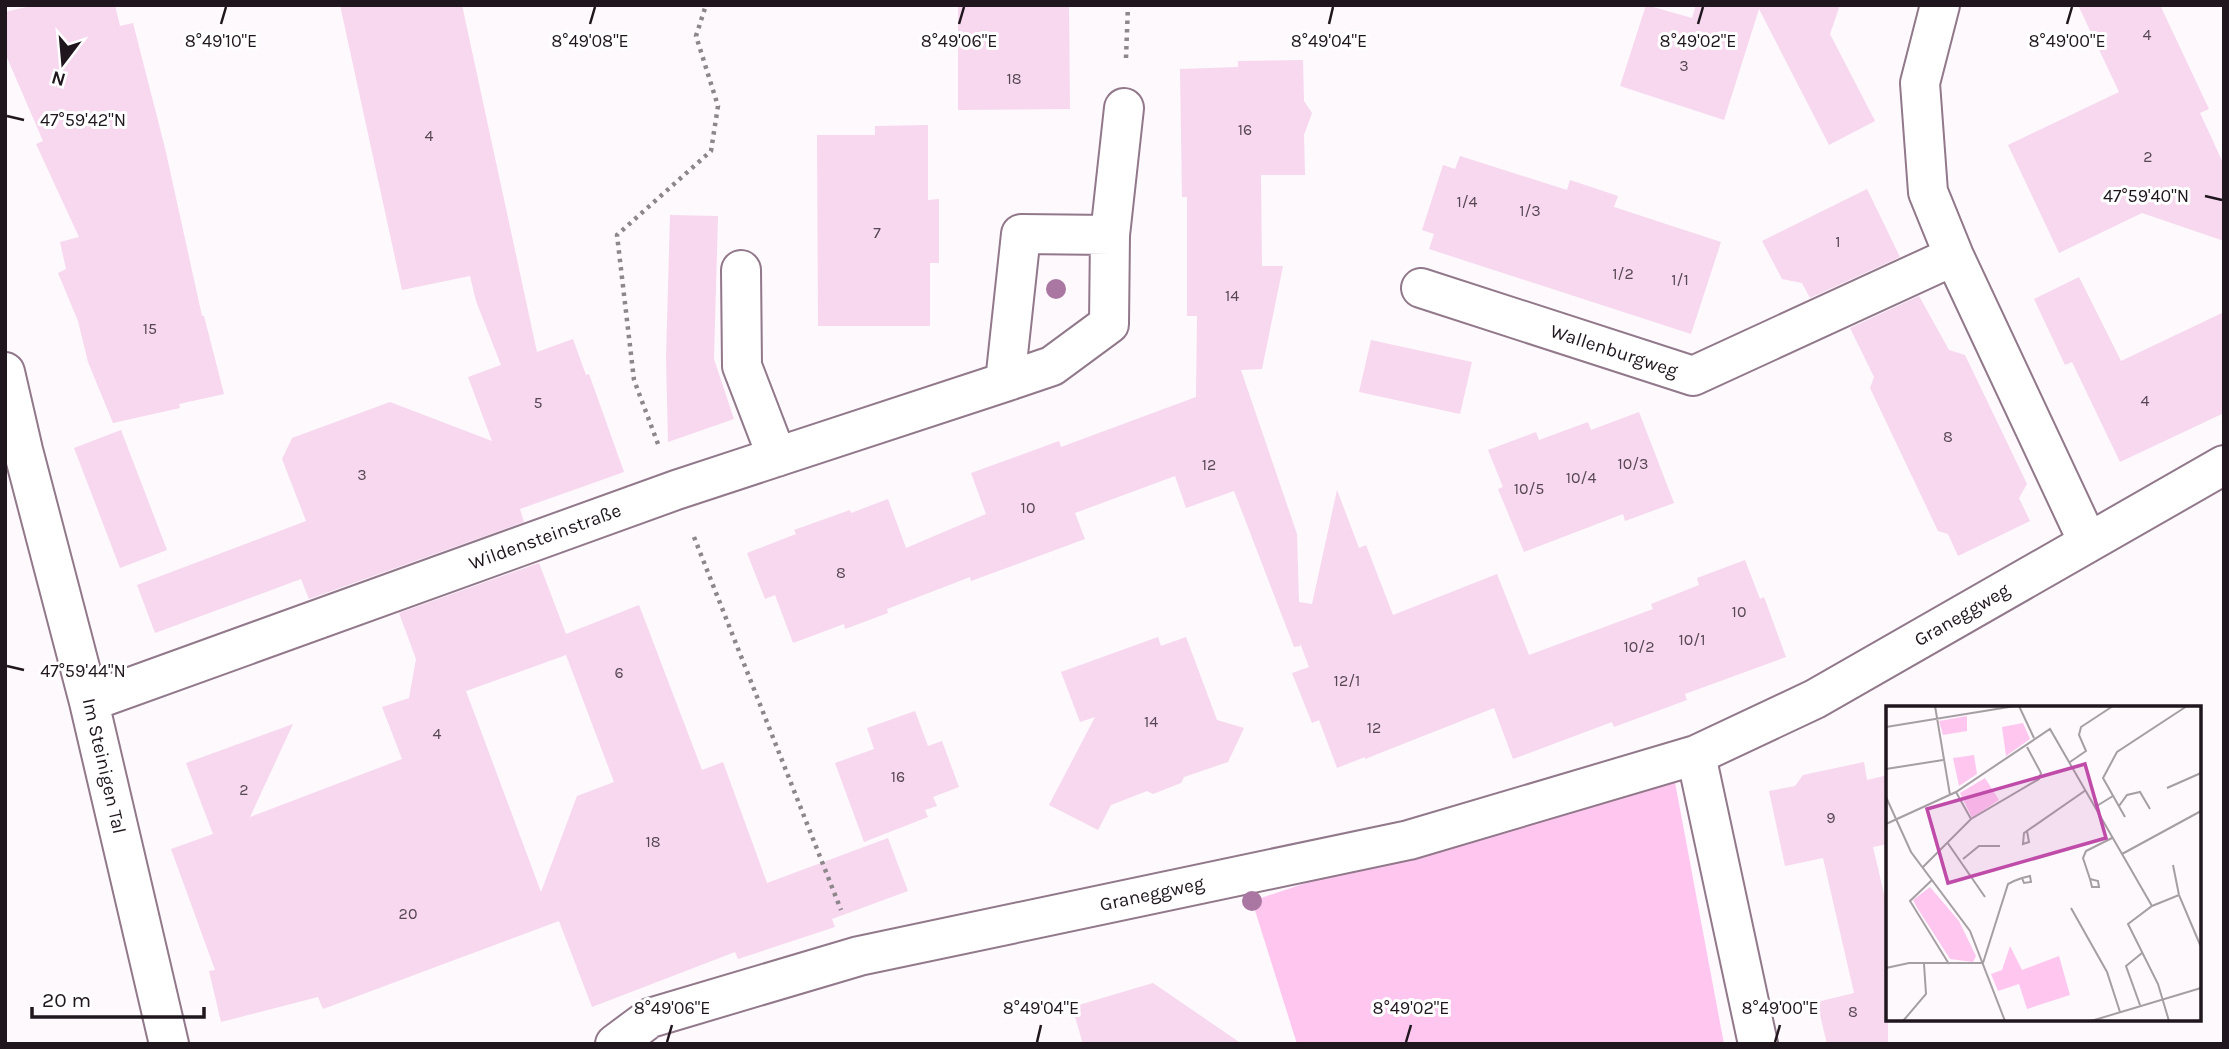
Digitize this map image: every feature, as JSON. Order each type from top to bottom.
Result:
[{"type":"street","points":[[1940,5],[1920,83],[1928,192],[2088,542]]},
{"type":"street","points":[[1005,382],[1021,234],[1110,235],[1124,108]]},
{"type":"street","name":"Wildensteinstraße","points":[[89,702],[676,490],[1052,366],[1109,324],[1110,235]]},
{"type":"street","name":"Wallenburgweg","points":[[1421,288],[1693,376],[1955,256]]},
{"type":"street","points":[[741,270],[743,366],[777,457]]},
{"type":"street","name":"Im Steinigen Tal","points":[[5,372],[14,452],[89,702],[169,1044]]},
{"type":"street","name":"Graneggweg","points":[[614,1043],[650,1018],[859,956],[1409,841],[1696,755],[1815,699],[2224,465]]},
{"type":"street","points":[[1696,755],[1758,1044]]},
{"type":"path","points":[[706,5],[696,36],[718,106],[711,151],[617,235],[634,380],[859,956]]},
{"type":"shaded area","points":[[1671,761],[1724,1044],[1297,1044],[1252,901]]},
{"type":"building","points":[[35,5],[115,5],[120,26],[133,23],[165,148],[202,316],[224,394],[179,404],[180,408],[113,423],[88,362],[78,321],[58,273],[66,269],[60,242],[79,237],[36,144],[43,141],[5,53],[5,12]]},
{"type":"building","points":[[340,5],[462,5],[537,352],[573,339],[586,375],[589,374],[624,472],[520,509],[524,522],[309,599],[301,579],[155,633],[137,585],[306,521],[282,459],[292,438],[390,402],[492,441],[468,377],[501,365],[476,301],[470,276],[402,290]]},
{"type":"building","points":[[958,5],[1069,5],[1070,109],[958,110]]},
{"type":"building","points":[[1646,5],[1692,18],[1696,5],[1840,5],[1830,34],[1875,121],[1829,145],[1759,9],[1724,120],[1620,86]]},
{"type":"building","points":[[2078,5],[2160,5],[2209,109],[2200,113],[2224,165],[2224,241],[2142,213],[2059,253],[2008,145],[2119,92]]},
{"type":"building","points":[[1303,60],[1304,101],[1312,113],[1304,135],[1305,175],[1261,175],[1262,266],[1283,266],[1262,369],[1241,370],[1297,534],[1299,602],[1312,604],[1337,490],[1359,548],[1366,545],[1393,615],[1497,574],[1529,655],[1653,609],[1651,604],[1699,585],[1697,578],[1745,560],[1760,599],[1764,597],[1786,657],[1685,694],[1687,700],[1614,727],[1612,722],[1513,759],[1494,708],[1337,768],[1319,720],[1312,723],[1292,673],[1309,667],[1300,643],[1300,646],[1294,647],[1234,491],[1186,508],[1175,476],[1075,513],[1085,539],[971,581],[970,577],[887,609],[888,613],[845,629],[844,624],[793,643],[775,595],[765,599],[747,553],[796,534],[794,530],[888,499],[906,548],[986,514],[971,473],[1059,441],[1061,447],[1196,397],[1197,316],[1187,316],[1187,197],[1182,197],[1180,69],[1238,67],[1238,61]]},
{"type":"building","points":[[928,125],[928,200],[939,199],[939,263],[930,263],[930,326],[818,326],[817,135],[875,135],[875,126]]},
{"type":"building","points":[[1460,156],[1567,190],[1570,180],[1618,196],[1614,207],[1721,242],[1691,334],[1429,249],[1434,234],[1422,230],[1443,165],[1455,169]]},
{"type":"building","points":[[1867,189],[1900,257],[1810,298],[1802,283],[1782,279],[1762,241]]},
{"type":"building","points":[[670,215],[718,216],[714,359],[734,419],[668,442],[666,358]]},
{"type":"building","points":[[2079,277],[2121,361],[2224,312],[2224,413],[2120,462],[2072,362],[2065,365],[2034,299]]},
{"type":"building","points":[[1919,296],[1949,350],[1965,355],[2027,484],[2019,498],[2030,521],[1958,556],[1948,534],[1938,531],[1870,388],[1874,377],[1850,328]]},
{"type":"building","points":[[1371,340],[1472,362],[1460,414],[1359,392]]},
{"type":"building","points":[[1639,412],[1674,503],[1625,521],[1623,514],[1524,552],[1498,489],[1503,487],[1488,450],[1536,432],[1539,440],[1588,422],[1591,430]]},
{"type":"building","points":[[121,430],[167,550],[120,568],[74,448]]},
{"type":"building","points":[[539,563],[566,634],[639,605],[702,770],[723,762],[767,883],[888,838],[908,891],[832,919],[835,927],[738,959],[735,952],[592,1007],[559,921],[323,1009],[318,997],[221,1022],[209,971],[215,970],[171,849],[213,834],[186,763],[293,724],[250,817],[402,759],[382,707],[409,698],[416,659],[399,613]],"holes":[[[566,655],[614,782],[577,796],[541,892],[466,691]]]},
{"type":"building","points":[[1158,637],[1161,646],[1186,637],[1217,720],[1244,728],[1228,762],[1184,777],[1181,783],[1153,794],[1147,791],[1111,805],[1098,830],[1049,805],[1095,717],[1080,722],[1061,672]]},
{"type":"building","points":[[915,711],[928,746],[942,741],[959,787],[933,797],[937,806],[925,810],[928,817],[864,842],[835,763],[874,749],[867,728]]},
{"type":"building","points":[[1864,762],[1867,780],[1886,775],[1886,844],[1873,847],[1886,902],[1888,1044],[1827,1044],[1817,1002],[1854,993],[1823,858],[1785,866],[1769,791],[1795,786],[1803,775]]},
{"type":"building","points":[[1153,983],[1242,1044],[1083,1044],[1072,1007]]}]
